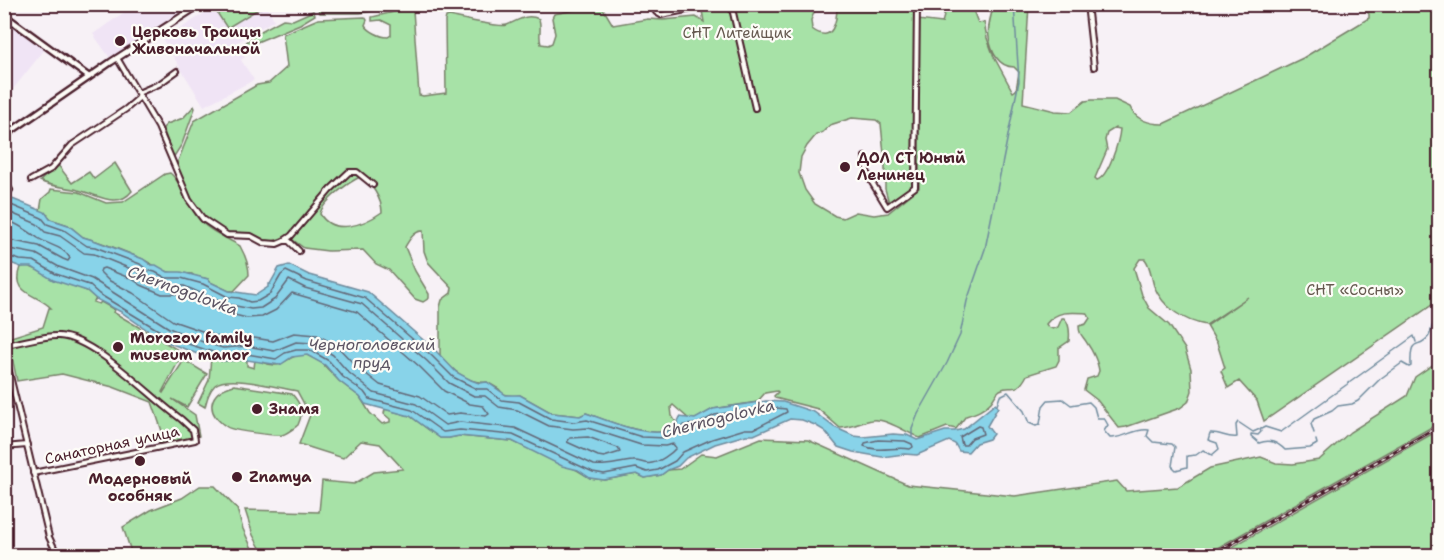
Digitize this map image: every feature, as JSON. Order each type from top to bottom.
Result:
[{"type":"street","points":[[4,136],[117,58],[201,4]]},
{"type":"street","points":[[654,4],[656,12],[661,15],[696,8],[701,4]]},
{"type":"street","points":[[731,4],[756,108]]},
{"type":"street","points":[[865,156],[868,176],[887,207],[915,187],[917,4]]},
{"type":"street","points":[[1087,4],[1094,67]]},
{"type":"street","points":[[4,15],[89,77]]},
{"type":"street","points":[[117,58],[158,127],[189,200],[203,219],[227,235],[251,236],[264,243],[277,244],[291,236],[330,190],[349,172],[357,172],[373,185]]},
{"type":"street","points":[[31,180],[51,169],[72,145],[126,109],[139,95],[177,71]]},
{"type":"street","points":[[4,180],[10,190]]},
{"type":"street","points":[[284,241],[290,241],[299,251]]},
{"type":"street","name":"Санаторная улица","points":[[4,345],[58,336],[79,342],[104,356],[193,430],[195,440],[33,473]]},
{"type":"street","points":[[4,351],[49,537],[58,555]]},
{"type":"street","points":[[4,447],[27,446]]},
{"type":"shaded area","points":[[136,4],[190,5],[110,58],[93,34]]},
{"type":"shaded area","points":[[217,5],[267,5],[274,20],[236,43],[245,57],[241,60],[254,80],[204,106],[163,40]]},
{"type":"shaded area","points":[[13,23],[45,49],[5,99],[5,33]]},
{"type":"green space","points":[[265,4],[227,28],[214,8],[219,5]]},
{"type":"green space","points":[[316,4],[403,5],[360,13],[320,13]]},
{"type":"green space","points":[[412,5],[419,95],[423,96],[446,93],[445,21],[449,16],[503,26],[522,18],[534,17],[539,19],[541,44],[548,45],[552,43],[555,34],[552,18],[554,14],[601,5],[613,25],[648,19],[696,17],[704,22],[701,5],[817,5],[811,20],[812,29],[825,34],[829,33],[835,24],[837,5],[914,5],[914,186],[889,203],[885,189],[881,124],[876,120],[852,118],[830,125],[816,135],[801,157],[799,173],[805,190],[815,204],[843,218],[856,212],[874,215],[888,213],[919,188],[918,20],[942,23],[947,5],[971,5],[978,23],[984,22],[994,57],[1013,92],[1016,90],[1019,72],[996,57],[990,42],[990,21],[994,5],[1029,5],[1023,103],[1055,111],[1071,112],[1085,101],[1115,100],[1130,107],[1135,115],[1144,120],[1163,124],[1303,58],[1369,18],[1369,14],[1361,5],[1439,5],[1439,300],[1264,421],[1257,401],[1239,381],[1228,388],[1221,371],[1225,368],[1217,343],[1207,326],[1248,297],[1206,325],[1190,320],[1182,317],[1163,301],[1154,286],[1145,259],[1140,259],[1134,268],[1142,295],[1149,308],[1169,325],[1185,349],[1191,369],[1192,391],[1188,402],[1180,408],[1126,427],[1119,428],[1097,400],[1084,390],[1087,379],[1097,376],[1099,371],[1094,356],[1079,329],[1079,326],[1086,324],[1090,318],[1087,313],[1075,312],[1055,316],[1046,324],[1053,329],[1058,327],[1064,318],[1068,326],[1069,341],[1059,348],[1059,360],[1056,366],[1027,375],[1017,387],[1000,390],[988,405],[966,416],[956,429],[947,427],[920,438],[889,423],[877,420],[840,428],[818,409],[775,398],[777,391],[765,393],[757,402],[713,409],[696,419],[689,419],[673,405],[671,407],[672,416],[677,424],[670,430],[660,432],[634,429],[586,413],[580,416],[552,413],[520,395],[503,394],[487,382],[467,379],[440,356],[440,307],[442,300],[451,293],[452,288],[428,262],[424,251],[423,231],[414,234],[405,247],[415,271],[429,294],[429,298],[423,302],[415,299],[389,270],[376,264],[363,250],[328,251],[304,248],[285,237],[273,241],[251,233],[228,233],[205,218],[191,198],[176,166],[194,121],[257,85],[269,83],[287,67],[283,34],[318,19],[365,17],[367,20],[365,25],[369,29],[378,35],[388,37],[391,35],[391,25],[381,20],[372,21],[372,17]],"holes":[[[1115,128],[1120,129],[1115,149],[1106,172],[1097,180],[1095,178],[1107,150],[1105,140],[1107,133]],[[360,177],[368,182],[375,192],[382,212],[367,221],[349,226],[333,225],[326,221],[320,214],[322,209],[331,198]]]},
{"type":"green space","points":[[313,11],[315,15],[300,24],[245,47],[242,46],[257,33],[283,19],[293,20]]},
{"type":"green space","points":[[194,106],[182,144],[173,158],[163,128],[183,118]]},
{"type":"green space","points":[[115,163],[132,191],[120,199],[106,199],[40,181],[58,165],[72,183],[89,172],[94,179]]},
{"type":"green space","points":[[170,173],[201,222],[240,246],[249,275],[234,291],[229,291],[208,279],[192,274],[174,273],[161,269],[143,259],[83,237],[68,225],[50,219],[48,215],[40,211],[42,199],[51,189],[79,192],[106,203],[123,202]]},
{"type":"green space","points":[[28,266],[87,291],[96,299],[93,302],[99,304],[101,302],[115,310],[113,312],[183,353],[163,393],[184,360],[207,374],[187,407],[172,399],[195,415],[199,436],[158,445],[163,434],[152,402],[113,387],[62,374],[17,381],[8,338],[43,327],[49,308],[51,308],[27,292],[19,283],[21,267]]},
{"type":"green space","points":[[298,355],[307,355],[321,362],[339,381],[360,397],[370,413],[382,424],[390,422],[384,414],[385,409],[410,416],[440,438],[459,436],[512,441],[590,478],[604,480],[637,474],[645,478],[661,475],[668,470],[680,469],[701,454],[717,456],[761,438],[808,440],[908,485],[1015,496],[1117,481],[1126,491],[1178,487],[1210,468],[1261,457],[1276,463],[1293,464],[1319,460],[1350,432],[1407,396],[1415,377],[1440,360],[1439,423],[1203,556],[264,555],[253,535],[245,510],[319,512],[322,481],[354,484],[374,472],[403,469],[380,444],[361,441],[343,458],[299,444],[310,415],[297,391],[242,381],[222,382],[211,390],[205,407],[198,403],[209,380],[211,357],[221,361],[247,360],[247,366],[254,368],[255,360],[277,365]]},
{"type":"green space","name":"Знамя","points":[[234,385],[292,394],[301,408],[298,425],[282,435],[254,433],[227,427],[215,415],[212,403],[219,392]]},
{"type":"green space","points":[[1439,430],[1439,555],[1218,555]]},
{"type":"green space","points":[[200,486],[215,486],[237,509],[255,555],[132,555],[123,527],[151,510],[182,498]]},
{"type":"water","name":"Черноголовский пруд","points":[[5,196],[45,212],[50,219],[68,225],[83,237],[143,259],[168,272],[181,272],[208,279],[229,291],[256,295],[268,287],[279,268],[289,265],[309,275],[368,292],[436,351],[456,372],[479,383],[487,382],[506,395],[520,395],[552,413],[580,416],[586,413],[618,425],[655,432],[675,428],[680,417],[695,419],[713,409],[766,401],[783,402],[814,412],[834,427],[854,436],[893,434],[907,435],[917,440],[945,431],[964,429],[995,404],[998,407],[987,426],[993,434],[989,439],[976,443],[968,452],[959,451],[955,444],[949,441],[917,455],[882,457],[838,447],[825,431],[815,425],[802,420],[790,419],[754,435],[715,444],[686,458],[678,466],[661,475],[645,478],[637,474],[604,480],[590,478],[578,470],[562,466],[512,441],[459,436],[440,438],[410,416],[365,404],[325,365],[307,355],[292,357],[280,365],[247,360],[221,361],[162,340],[87,291],[53,280],[32,267],[21,267],[5,261]]},
{"type":"waterway","points":[[912,437],[912,429],[918,414],[960,335],[967,301],[985,249],[1019,81],[1014,4]]},
{"type":"waterway","name":"Chernogolovka","points":[[1314,433],[1311,424],[1314,419],[1338,406],[1358,401],[1380,379],[1402,363],[1411,366],[1413,346],[1429,336],[1434,322],[1440,324]]},
{"type":"waterway","points":[[1261,429],[1265,427],[1281,432],[1414,336],[1416,342]]},
{"type":"waterway","name":"Chernogolovka","points":[[997,405],[1000,396],[1008,392],[1024,411],[1029,423],[1036,426],[1040,424],[1043,406],[1048,400],[1063,399],[1071,405],[1089,402],[1094,407],[1097,418],[1104,418],[1108,425],[1104,431],[1110,438],[1139,430],[1149,430],[1147,436],[1153,442],[1172,444],[1175,447],[1172,466],[1176,470],[1187,467],[1187,456],[1196,455],[1203,450],[1212,455],[1219,449],[1217,443],[1208,440],[1210,433],[1237,437],[1238,422],[1253,432],[1260,429],[1261,432],[1258,435],[1251,434],[1259,443],[1273,442],[1285,450],[1310,448],[1317,444],[1316,440]]},
{"type":"railway","points":[[1209,556],[1440,426]]},
{"type":"place","name":"Церковь Троицы Живоначальной","points":[[120,41]]},
{"type":"place","name":"ДОЛ СТ Юный Ленинец","points":[[845,167]]},
{"type":"place","name":"Morozov family museum manor","points":[[118,347]]},
{"type":"place","name":"Знамя","points":[[257,409]]},
{"type":"place","name":"Модерновый особняк","points":[[140,461]]},
{"type":"place","name":"Znamya","points":[[237,477]]},
{"type":"park label","name":"СНТ Литейщик","points":[[737,33]]},
{"type":"park label","name":"СНТ «Сосны»","points":[[1355,290]]}]
